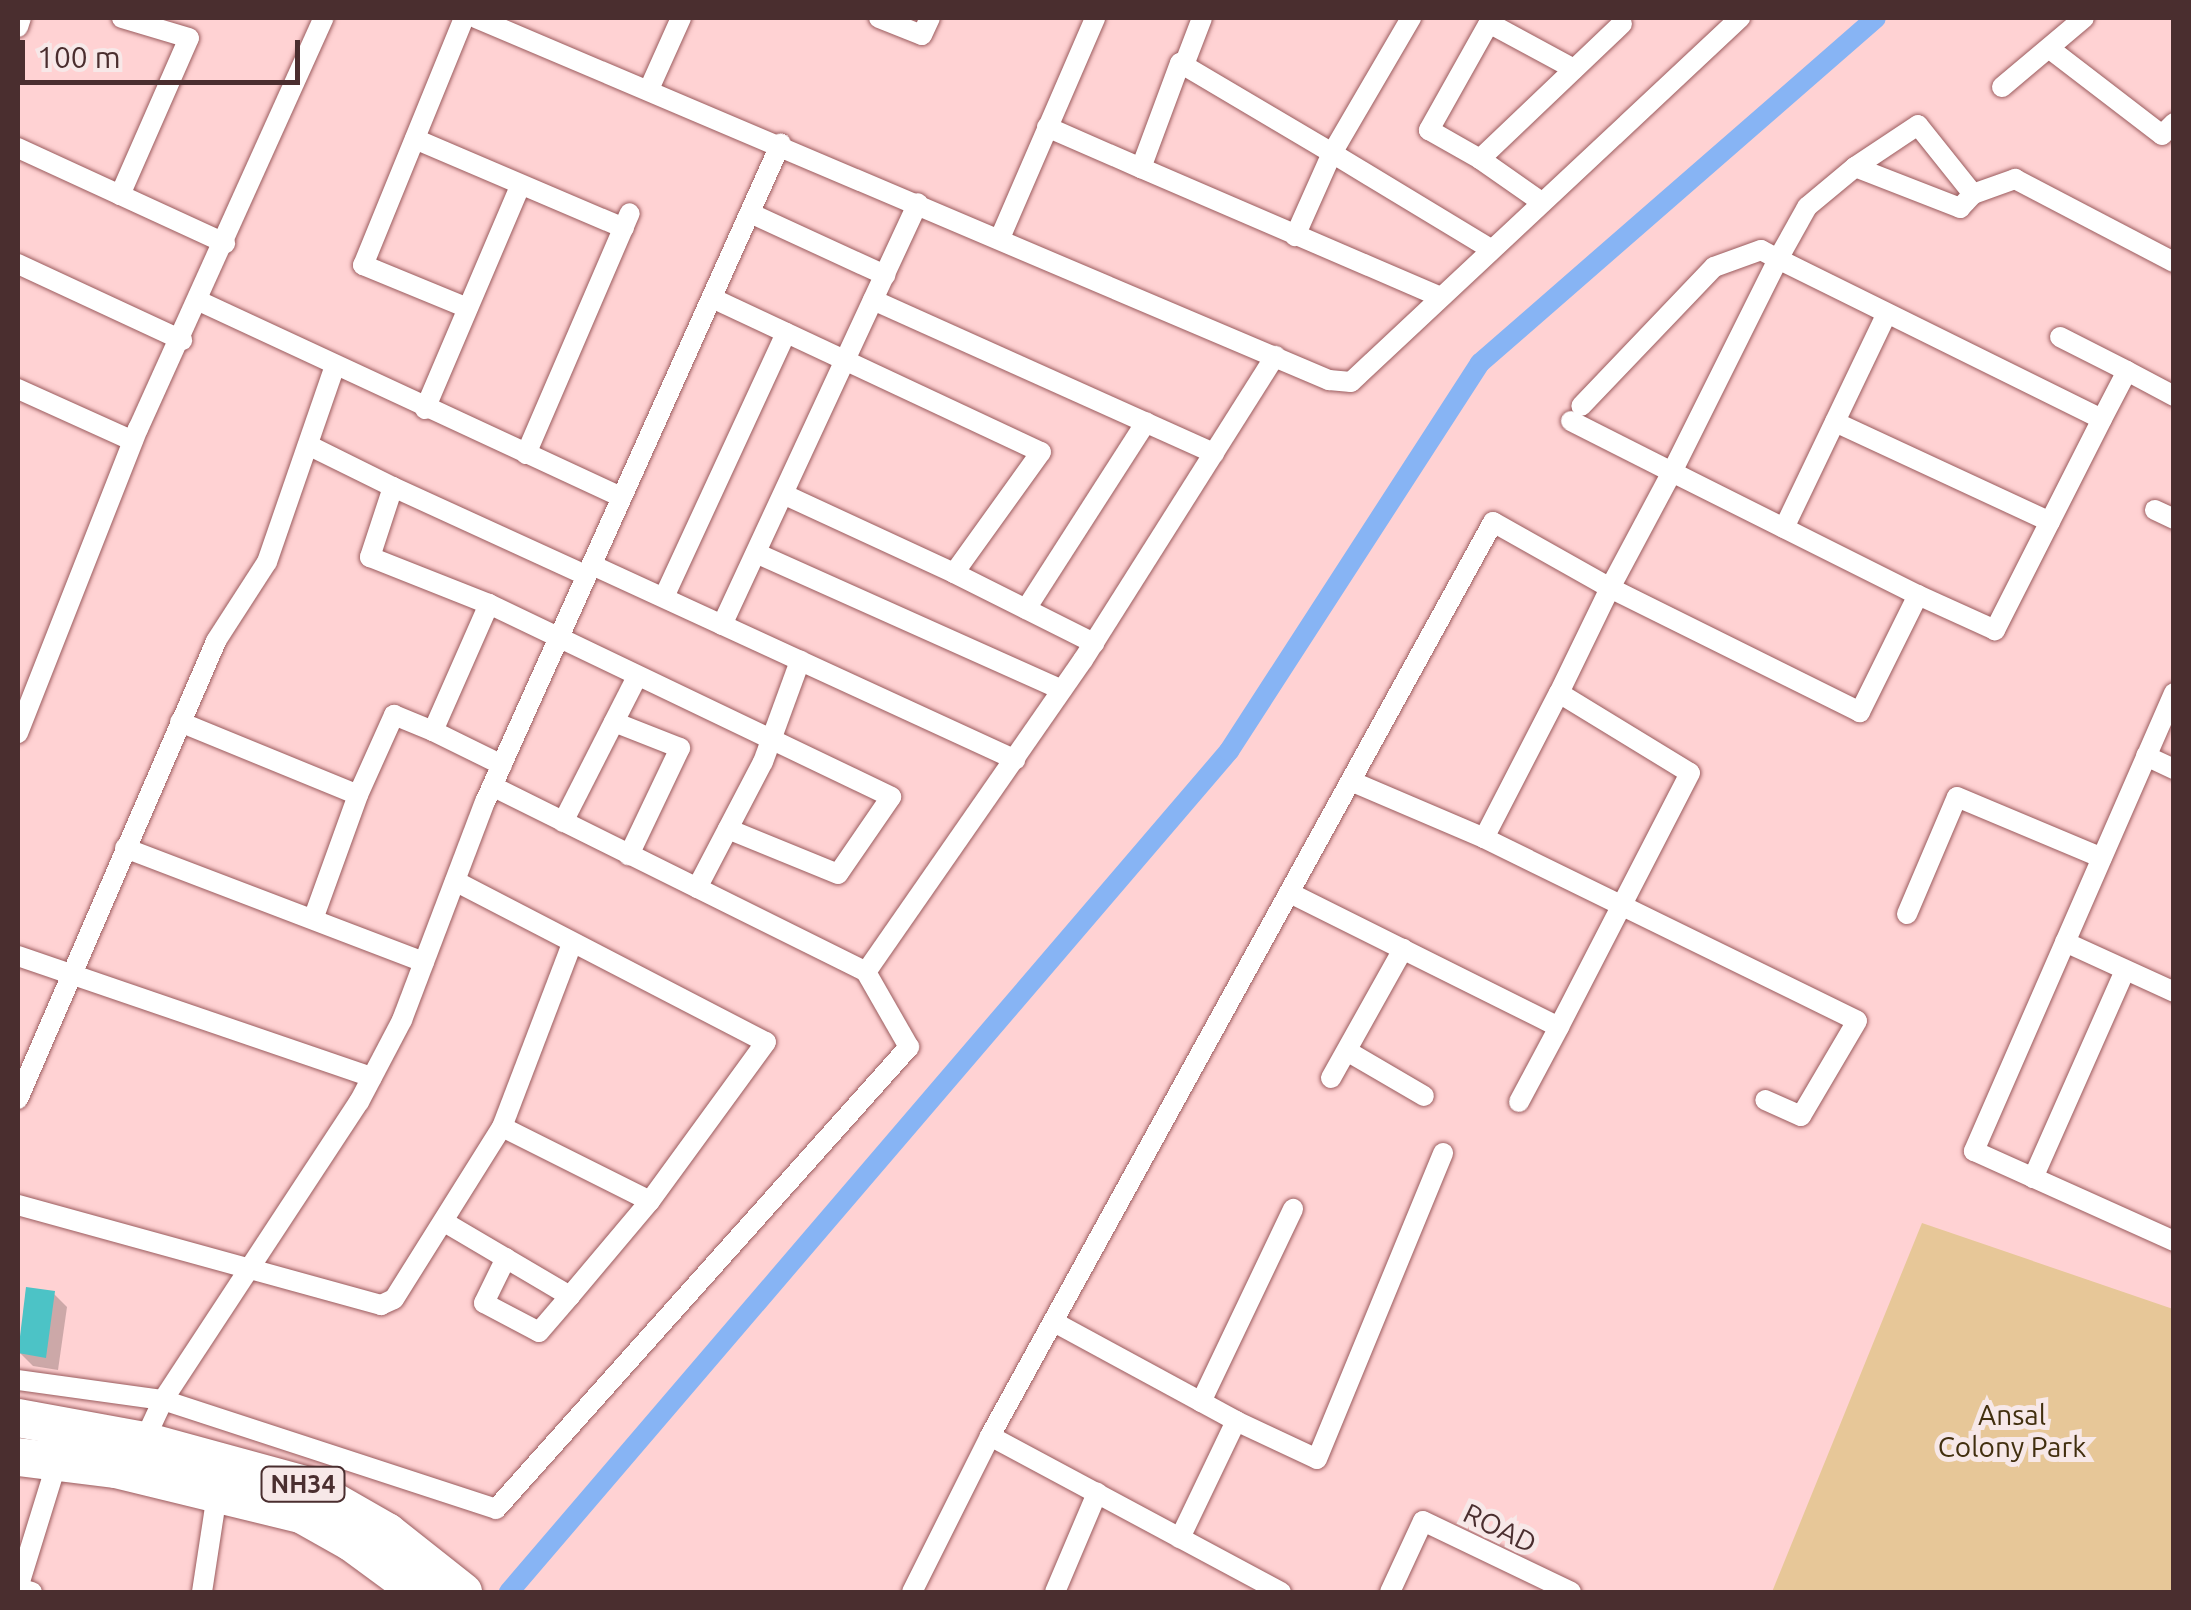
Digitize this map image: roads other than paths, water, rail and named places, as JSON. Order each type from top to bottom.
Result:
[{"type":"highway","name":"NH34","points":[[18,1418],[140,1458],[344,1503],[434,1587]]},
{"type":"highway","name":"NH34","points":[[18,1457],[56,1469],[140,1458]]},
{"type":"street","points":[[18,27],[21,18]]},
{"type":"street","points":[[120,195],[189,38],[122,18]]},
{"type":"street","points":[[18,734],[26,691],[133,441],[182,340],[324,18]]},
{"type":"street","points":[[464,18],[364,265],[468,308]]},
{"type":"street","points":[[476,18],[650,87],[1329,380],[1351,382],[1489,248],[1740,18]]},
{"type":"street","points":[[650,87],[680,18]]},
{"type":"street","points":[[879,18],[922,35],[930,18]]},
{"type":"street","points":[[1000,238],[1095,18]]},
{"type":"street","points":[[1141,168],[1202,18]]},
{"type":"street","points":[[1296,236],[1332,152],[1411,18]]},
{"type":"street","points":[[2002,87],[2084,18]]},
{"type":"street","points":[[1480,159],[1620,20]]},
{"type":"street","points":[[1540,201],[1480,159],[1429,130],[1489,23],[1574,69]]},
{"type":"street","points":[[2050,49],[2170,133]]},
{"type":"street","points":[[1184,65],[1489,248]]},
{"type":"street","points":[[1484,838],[1807,206],[1854,167],[1918,125],[1972,194]]},
{"type":"street","points":[[1048,128],[1438,296]]},
{"type":"street","points":[[415,138],[520,186],[627,220],[526,454]]},
{"type":"street","points":[[140,1458],[163,1400],[372,1077],[424,962],[492,786],[781,143]]},
{"type":"street","points":[[18,148],[225,243]]},
{"type":"street","points":[[1854,167],[1960,208],[1972,194],[2015,178],[2174,262]]},
{"type":"street","points":[[425,408],[520,186]]},
{"type":"street","points":[[722,624],[918,203]]},
{"type":"street","points":[[750,214],[885,275]]},
{"type":"street","points":[[2102,419],[1761,250],[1714,266],[1576,414],[1672,472],[1995,630],[2128,371]]},
{"type":"street","points":[[18,264],[182,340]]},
{"type":"street","points":[[712,298],[1042,452],[954,572]]},
{"type":"street","points":[[873,300],[1214,452]]},
{"type":"street","points":[[199,301],[334,368],[622,497]]},
{"type":"street","points":[[1784,528],[1887,312]]},
{"type":"street","points":[[664,598],[786,333]]},
{"type":"street","points":[[2060,338],[2174,396]]},
{"type":"street","points":[[866,972],[1094,643],[1274,356]]},
{"type":"street","points":[[18,1100],[216,641],[267,562],[334,368]]},
{"type":"street","points":[[18,389],[133,441]]},
{"type":"street","points":[[1026,609],[1146,422]]},
{"type":"street","points":[[1834,422],[2050,522]]},
{"type":"street","points":[[308,445],[394,488],[664,598],[1015,760]]},
{"type":"street","points":[[394,488],[370,556],[489,604],[636,679],[891,797],[838,874],[728,829]]},
{"type":"street","points":[[783,494],[954,572],[1094,643]]},
{"type":"street","points":[[912,1592],[990,1436],[1292,894],[1493,522],[1610,588],[1860,712],[1918,595]]},
{"type":"street","points":[[756,553],[1062,690]]},
{"type":"street","points":[[433,731],[489,604]]},
{"type":"street","points":[[697,888],[772,739],[800,660]]},
{"type":"street","points":[[563,822],[636,679]]},
{"type":"street","points":[[1519,1102],[1690,772],[1559,693]]},
{"type":"street","points":[[2174,693],[1974,1151],[2174,1241]]},
{"type":"street","points":[[313,920],[358,795],[394,715],[502,765]]},
{"type":"street","points":[[180,722],[358,795]]},
{"type":"street","points":[[614,722],[680,748],[629,855]]},
{"type":"street","points":[[2146,756],[2174,769]]},
{"type":"street","points":[[1353,782],[1624,902],[1856,1020],[1800,1116],[1764,1100]]},
{"type":"street","points":[[18,1380],[163,1400],[496,1509],[909,1047],[866,972],[492,786]]},
{"type":"street","points":[[1907,914],[1957,797],[2102,858]]},
{"type":"street","points":[[125,848],[424,962]]},
{"type":"street","points":[[455,881],[766,1042],[650,1201],[539,1332],[484,1303],[506,1258]]},
{"type":"street","points":[[1292,894],[1559,1027]]},
{"type":"street","points":[[2065,942],[2174,992]]},
{"type":"street","points":[[18,1205],[251,1266],[381,1305],[394,1299],[446,1223],[502,1127],[572,944]]},
{"type":"street","points":[[1332,1078],[1403,949]]},
{"type":"street","points":[[18,956],[372,1077]]},
{"type":"street","points":[[2033,1178],[2124,970]]},
{"type":"street","points":[[1347,1051],[1424,1096]]},
{"type":"street","points":[[502,1127],[650,1201]]},
{"type":"street","points":[[1054,1322],[1236,1421],[1317,1459],[1443,1153]]},
{"type":"street","points":[[1201,1402],[1293,1209]]},
{"type":"street","points":[[446,1223],[570,1296]]},
{"type":"street","points":[[1180,1538],[1236,1421]]},
{"type":"street","points":[[990,1436],[1180,1538],[1246,1584],[1282,1592]]},
{"type":"street","points":[[18,1472],[56,1469],[18,1588],[32,1592]]},
{"type":"street","points":[[202,1592],[221,1477]]},
{"type":"street","points":[[1055,1592],[1097,1493]]},
{"type":"street","name":"ROAD","points":[[1390,1592],[1423,1521],[1571,1592]]},
{"type":"waterway","points":[[509,1592],[1229,751],[1480,363],[1876,18]]},
{"type":"park label","name":"Ansal Colony Park","points":[[2012,1431]]}]
